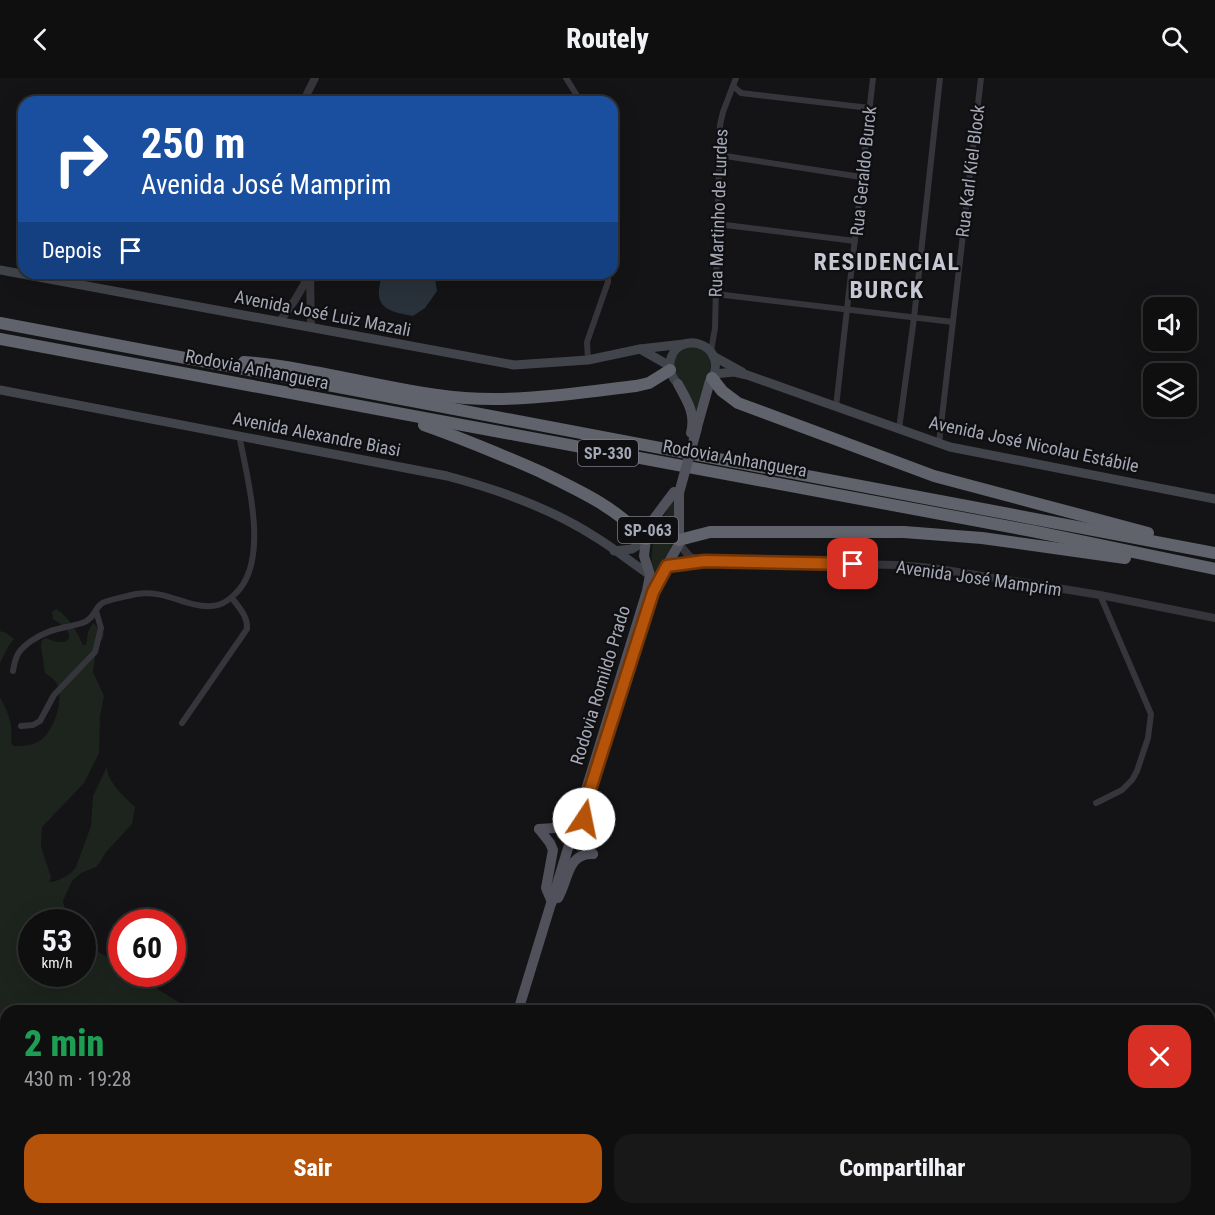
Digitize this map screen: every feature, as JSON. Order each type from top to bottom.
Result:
[{"type":"highway","name":"Rodovia Anhanguera","points":[[0,323],[1215,553]]},
{"type":"highway","name":"Rodovia Anhanguera","points":[[0,339],[1032,531],[1215,569]]},
{"type":"highway","points":[[184,358],[278,366],[439,396],[469,398],[532,398],[636,386],[649,383],[670,368]]},
{"type":"highway","points":[[712,378],[722,391],[738,403],[934,476],[1122,525],[1215,553]]},
{"type":"highway","points":[[386,412],[494,451],[585,493],[617,512],[646,540]]},
{"type":"highway","points":[[679,542],[710,532],[904,532],[982,538],[1215,569]]},
{"type":"main road","name":"Avenida José Luiz Mazali","points":[[0,270],[18,273]]},
{"type":"main road","name":"Avenida José Luiz Mazali","points":[[49,279],[514,365],[588,360],[640,349],[684,344]]},
{"type":"main road","name":"Avenida José Nicolau Estábile","points":[[684,344],[703,345],[747,375]]},
{"type":"main road","points":[[670,368],[674,353],[684,344]]},
{"type":"main road","points":[[640,349],[670,368],[678,384]]},
{"type":"main road","points":[[712,353],[715,362],[712,378]]},
{"type":"main road","name":"Avenida José Nicolau Estábile","points":[[712,378],[734,372],[747,375],[939,444],[1215,499]]},
{"type":"main road","name":"SP-063","points":[[667,566],[679,542],[676,492],[712,378]]},
{"type":"main road","name":"SP-063","points":[[678,384],[691,408],[694,430]]},
{"type":"main road","name":"Avenida Alexandre Biasi","points":[[0,390],[447,476],[486,486],[525,500],[597,538],[650,575]]},
{"type":"main road","name":"SP-063","points":[[650,575],[644,556],[650,524],[676,492]]},
{"type":"main road","points":[[614,550],[632,549],[646,540]]},
{"type":"main road","name":"Rodovia Romildo Prado","points":[[583,804],[653,592],[667,566]]},
{"type":"main road","name":"Rodovia Romildo Prado","points":[[525,1005],[650,575]]},
{"type":"main road","points":[[583,804],[582,840],[585,847],[594,854],[577,857],[566,884],[554,902],[546,888],[553,850],[539,829],[554,828],[583,804]]},
{"type":"street","points":[[308,96],[315,78]]},
{"type":"street","points":[[566,78],[577,96]]},
{"type":"street","name":"Rua Martinho de Lurdes","points":[[712,353],[716,294],[718,155],[723,112],[736,78]]},
{"type":"street","name":"Rua Geraldo Burck","points":[[836,407],[873,78]]},
{"type":"street","points":[[899,429],[914,318],[940,78]]},
{"type":"street","name":"Rua Karl Kiel Block","points":[[939,444],[981,78]]},
{"type":"street","points":[[733,86],[741,93],[870,108]]},
{"type":"street","points":[[718,155],[861,177]]},
{"type":"street","points":[[717,224],[855,241]]},
{"type":"street","points":[[280,321],[307,279]]},
{"type":"street","points":[[310,279],[311,327]]},
{"type":"street","points":[[588,360],[587,342],[608,279]]},
{"type":"street","points":[[716,294],[953,322]]},
{"type":"street","points":[[13,671],[22,648],[54,628],[84,623],[101,603],[137,594],[153,593],[203,607],[222,604],[241,589],[248,576],[254,530],[239,435]]},
{"type":"street","points":[[679,542],[690,557],[705,561]]},
{"type":"street","name":"Avenida José Mamprim","points":[[667,566],[705,561],[921,567],[1100,595],[1215,618]]},
{"type":"street","points":[[1096,803],[1122,790],[1132,780],[1148,738],[1151,714],[1100,595]]},
{"type":"street","points":[[182,723],[247,629],[248,622],[232,598]]},
{"type":"street","points":[[21,726],[33,725],[40,721],[54,695],[95,652],[101,628],[96,611]]},
{"type":"shaded area","points":[[381,279],[435,279],[437,291],[425,308],[413,316],[387,309],[380,299]]},
{"type":"shaded area","points":[[687,348],[700,348],[707,353],[710,361],[707,383],[696,413],[675,370],[678,354]]},
{"type":"shaded area","points":[[675,497],[673,542],[650,580],[653,539]]},
{"type":"shaded area","points":[[56,609],[61,612],[69,620],[83,645],[86,645],[88,632],[93,623],[104,634],[89,657],[95,657],[93,672],[104,696],[100,716],[99,753],[84,783],[42,827],[41,847],[51,877],[49,882],[64,878],[76,867],[91,826],[93,796],[107,767],[113,783],[135,807],[132,824],[105,853],[96,867],[81,873],[72,881],[63,901],[65,909],[18,909],[18,987],[96,987],[96,950],[108,958],[108,987],[154,987],[183,1005],[0,1005],[0,698],[10,719],[13,746],[35,743],[51,729],[59,704],[59,689],[56,682],[45,673],[42,640],[46,638],[60,642],[69,639],[67,630],[53,619],[52,612]]},
{"type":"shaded area","points":[[0,631],[14,639],[0,663]]},
{"type":"district","name":"RESIDENCIAL BURCK","points":[[887,276]]},
{"type":"route","points":[[584,819],[585,805],[653,592],[667,566],[705,561],[853,564]]}]
